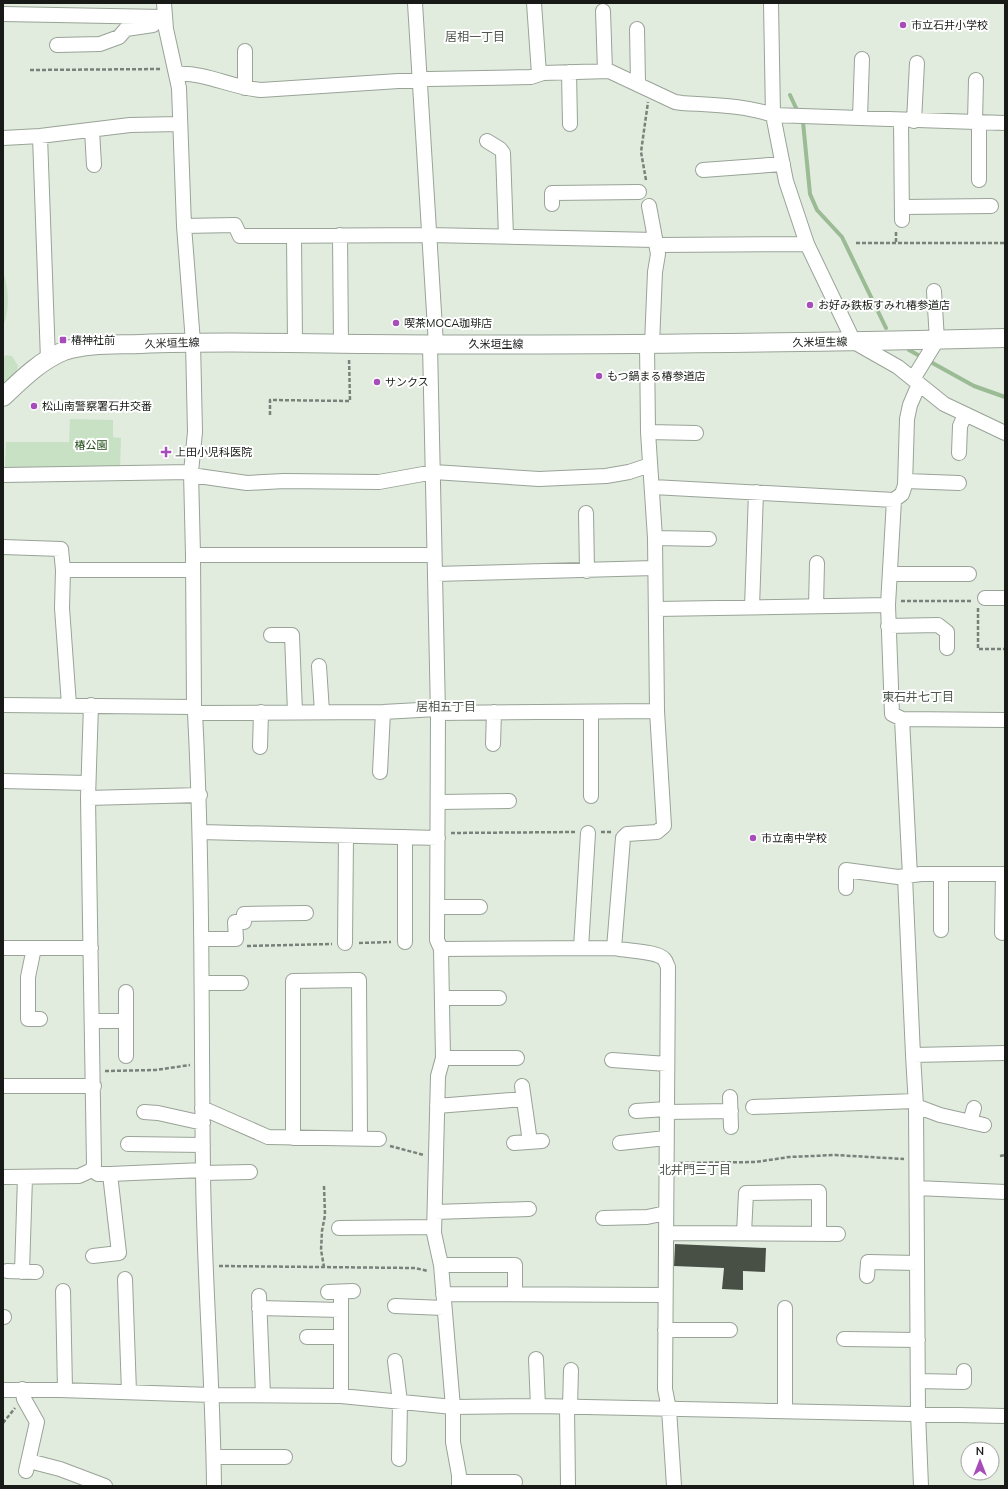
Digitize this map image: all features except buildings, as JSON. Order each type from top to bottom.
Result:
[{"type":"main road","name":"久米垣生線","points":[[3,397],[27,375],[48,360],[64,351],[88,346],[193,342],[345,344],[650,344],[854,342],[1005,338]]},
{"type":"street","points":[[164,3],[165,20],[176,72],[184,226],[193,342],[195,432],[191,474],[194,555],[195,710],[201,832],[203,1171],[214,1486]]},
{"type":"street","points":[[415,3],[429,234],[433,344],[434,555],[439,802],[437,940],[441,949],[443,1058],[438,1076],[434,1227],[441,1270],[453,1407],[453,1442],[459,1484],[515,1482]]},
{"type":"street","points":[[534,3],[539,74]]},
{"type":"street","points":[[771,3],[773,115],[786,181],[807,244],[854,342],[898,366],[935,399],[1005,434]]},
{"type":"street","points":[[3,14],[102,10],[165,20]]},
{"type":"street","points":[[603,11],[604,71]]},
{"type":"street","points":[[57,45],[100,44],[119,36],[126,29],[165,20]]},
{"type":"street","points":[[637,29],[638,83]]},
{"type":"street","points":[[245,51],[245,88]]},
{"type":"street","points":[[860,118],[862,59]]},
{"type":"street","points":[[917,62],[908,121],[903,214],[991,206]]},
{"type":"street","points":[[176,72],[198,74],[245,88],[274,90],[420,80],[531,76],[539,74],[604,71],[614,72],[675,102],[756,109],[773,115],[908,121],[1005,123]]},
{"type":"street","points":[[569,72],[570,124]]},
{"type":"street","points":[[976,80],[979,180]]},
{"type":"street","points":[[3,138],[40,136],[130,125],[179,124]]},
{"type":"street","points":[[92,130],[94,166]]},
{"type":"street","points":[[40,136],[48,360]]},
{"type":"street","points":[[487,141],[500,149],[503,153],[506,236]]},
{"type":"street","points":[[703,170],[783,164]]},
{"type":"street","points":[[552,204],[552,193],[638,187],[652,241]]},
{"type":"street","points":[[614,948],[624,835],[658,832],[664,826],[657,711],[653,487],[648,432],[652,241],[649,206]]},
{"type":"street","points":[[184,226],[236,225],[240,236],[429,234],[807,244]]},
{"type":"street","points":[[294,236],[295,343]]},
{"type":"street","points":[[340,236],[345,344]]},
{"type":"street","points":[[653,487],[894,500],[902,494],[906,481],[907,419],[916,382],[937,340],[934,291]]},
{"type":"street","points":[[959,453],[960,426],[965,415]]},
{"type":"street","points":[[648,432],[696,433]]},
{"type":"street","points":[[3,475],[191,474],[247,483],[284,481],[344,483],[379,482],[434,472],[539,479],[606,476],[629,472],[650,465]]},
{"type":"street","points":[[906,481],[959,483]]},
{"type":"street","points":[[752,607],[756,492]]},
{"type":"street","points":[[894,500],[888,603],[892,714],[902,719],[1005,720]]},
{"type":"street","points":[[586,513],[587,571]]},
{"type":"street","points":[[655,538],[709,539]]},
{"type":"street","points":[[3,547],[61,549],[63,570],[63,622],[69,705]]},
{"type":"street","points":[[194,555],[434,555]]},
{"type":"street","points":[[816,606],[817,563]]},
{"type":"street","points":[[435,574],[654,568]]},
{"type":"street","points":[[63,570],[193,570]]},
{"type":"street","points":[[890,574],[968,574]]},
{"type":"street","points":[[984,598],[1005,598]]},
{"type":"street","points":[[656,610],[888,603]]},
{"type":"street","points":[[888,626],[938,625],[947,632],[947,648]]},
{"type":"street","points":[[271,635],[292,635],[295,712]]},
{"type":"street","points":[[319,666],[322,712]]},
{"type":"street","points":[[3,705],[91,705],[261,712],[657,711]]},
{"type":"street","points":[[91,705],[88,798],[95,1158],[92,1170]]},
{"type":"street","points":[[260,747],[261,712]]},
{"type":"street","points":[[380,772],[383,712]]},
{"type":"street","points":[[493,744],[494,712]]},
{"type":"street","points":[[591,712],[591,796]]},
{"type":"street","points":[[902,719],[913,1055],[916,1103],[918,1413],[921,1486]]},
{"type":"street","points":[[3,781],[88,783]]},
{"type":"street","points":[[88,798],[200,795]]},
{"type":"street","points":[[439,802],[509,801]]},
{"type":"street","points":[[201,832],[405,837],[438,836]]},
{"type":"street","points":[[581,948],[588,833]]},
{"type":"street","points":[[345,944],[346,836]]},
{"type":"street","points":[[405,837],[405,942]]},
{"type":"street","points":[[846,888],[846,870],[898,878],[921,874],[1004,874],[1002,933]]},
{"type":"street","points":[[941,874],[941,930]]},
{"type":"street","points":[[438,907],[480,907]]},
{"type":"street","points":[[202,939],[236,938],[236,922],[244,922],[244,914],[306,914]]},
{"type":"street","points":[[3,948],[91,948]]},
{"type":"street","points":[[34,948],[28,977],[28,1019],[40,1019]]},
{"type":"street","points":[[441,949],[614,948],[626,951],[657,954],[664,959],[668,967],[665,1389],[669,1409],[674,1486]]},
{"type":"street","points":[[293,1138],[293,981],[359,980],[360,1138]]},
{"type":"street","points":[[202,983],[241,983]]},
{"type":"street","points":[[126,992],[126,1056]]},
{"type":"street","points":[[442,998],[499,998]]},
{"type":"street","points":[[92,1021],[126,1021]]},
{"type":"street","points":[[913,1055],[1005,1053]]},
{"type":"street","points":[[443,1058],[517,1058]]},
{"type":"street","points":[[612,1060],[667,1064]]},
{"type":"street","points":[[3,1086],[94,1086]]},
{"type":"street","points":[[437,1106],[523,1092],[536,1141],[514,1143]]},
{"type":"street","points":[[730,1097],[731,1127]]},
{"type":"street","points":[[753,1107],[777,1099],[844,1097],[916,1103],[940,1115],[972,1115],[984,1125]]},
{"type":"street","points":[[202,1108],[268,1138],[379,1139]]},
{"type":"street","points":[[636,1111],[731,1111]]},
{"type":"street","points":[[144,1112],[158,1113],[203,1123]]},
{"type":"street","points":[[620,1143],[666,1138]]},
{"type":"street","points":[[128,1144],[203,1145]]},
{"type":"street","points":[[92,1170],[98,1174],[203,1171],[250,1172]]},
{"type":"street","points":[[3,1177],[79,1176],[92,1170]]},
{"type":"street","points":[[93,1256],[119,1253],[110,1174]]},
{"type":"street","points":[[7,1271],[29,1272],[25,1177]]},
{"type":"street","points":[[916,1188],[1005,1192]]},
{"type":"street","points":[[744,1233],[746,1193],[819,1192],[819,1234]]},
{"type":"street","points":[[435,1212],[529,1209]]},
{"type":"street","points":[[603,1218],[647,1217],[666,1213]]},
{"type":"street","points":[[339,1228],[434,1227]]},
{"type":"street","points":[[666,1233],[838,1234]]},
{"type":"street","points":[[867,1276],[868,1262],[917,1263]]},
{"type":"street","points":[[441,1270],[515,1265],[515,1294]]},
{"type":"street","points":[[125,1279],[129,1392]]},
{"type":"street","points":[[63,1292],[66,1390]]},
{"type":"street","points":[[341,1292],[341,1396]]},
{"type":"street","points":[[443,1294],[665,1295]]},
{"type":"street","points":[[263,1395],[259,1302],[341,1310]]},
{"type":"street","points":[[396,1306],[444,1308]]},
{"type":"street","points":[[785,1308],[785,1411]]},
{"type":"street","points":[[665,1330],[730,1330]]},
{"type":"street","points":[[307,1337],[341,1337]]},
{"type":"street","points":[[844,1340],[918,1340]]},
{"type":"street","points":[[536,1359],[538,1406]]},
{"type":"street","points":[[395,1361],[400,1402],[399,1459]]},
{"type":"street","points":[[568,1486],[571,1370]]},
{"type":"street","points":[[918,1381],[964,1382],[964,1371]]},
{"type":"street","points":[[3,1390],[24,1396],[66,1390],[212,1395],[341,1396],[453,1407],[538,1406],[1005,1416]]},
{"type":"street","points":[[24,1396],[37,1422],[27,1466],[106,1486]]},
{"type":"street","points":[[214,1457],[285,1457]]},
{"type":"path","points":[[30,70],[176,72]]},
{"type":"path","points":[[649,206],[641,152],[646,108],[652,91]]},
{"type":"path","points":[[856,243],[1005,243]]},
{"type":"path","points":[[270,415],[270,400],[350,401],[345,344]]},
{"type":"path","points":[[888,603],[978,601],[978,649],[1005,649]]},
{"type":"path","points":[[438,836],[619,832],[624,835]]},
{"type":"path","points":[[242,946],[405,942]]},
{"type":"path","points":[[93,1072],[156,1070],[186,1065],[202,1065]]},
{"type":"path","points":[[379,1139],[383,1145],[436,1158]]},
{"type":"path","points":[[666,1163],[756,1162],[789,1157],[835,1155],[887,1159],[916,1159]]},
{"type":"path","points":[[1000,1156],[1005,1155]]},
{"type":"path","points":[[324,1186],[325,1215],[321,1250],[324,1267]]},
{"type":"path","points":[[207,1266],[415,1268],[441,1270]]},
{"type":"path","points":[[3,1423],[24,1396]]},
{"type":"green space","points":[[3,272],[7,285],[8,307],[3,326]]},
{"type":"green space","points":[[6,355],[12,356],[18,366],[16,373],[3,385],[3,358]]},
{"type":"green space","name":"椿公園","points":[[70,419],[113,420],[113,437],[121,438],[120,468],[5,467],[6,442],[69,442]]},
{"type":"waterway","points":[[790,95],[797,110]]},
{"type":"waterway","points":[[803,122],[810,194],[817,210],[842,237],[886,328]]},
{"type":"waterway","points":[[909,350],[974,386],[1005,397]]},
{"type":"place","name":"市立石井小学校","points":[[903,25]]},
{"type":"place","name":"お好み鉄板すみれ椿参道店","points":[[810,305]]},
{"type":"place","name":"喫茶MOCA珈琲店","points":[[396,323]]},
{"type":"place","name":"椿神社前","points":[[63,340]]},
{"type":"place","name":"もつ鍋まる椿参道店","points":[[599,376]]},
{"type":"place","name":"サンクス","points":[[377,382]]},
{"type":"place","name":"松山南警察署石井交番","points":[[34,406]]},
{"type":"place","name":"上田小児科医院","points":[[166,452]]},
{"type":"place","name":"市立南中学校","points":[[753,838]]},
{"type":"district","name":"居相一丁目","points":[[475,36]]},
{"type":"district","name":"東石井七丁目","points":[[918,696]]},
{"type":"district","name":"居相五丁目","points":[[446,706]]},
{"type":"district","name":"北井門三丁目","points":[[695,1169]]}]
